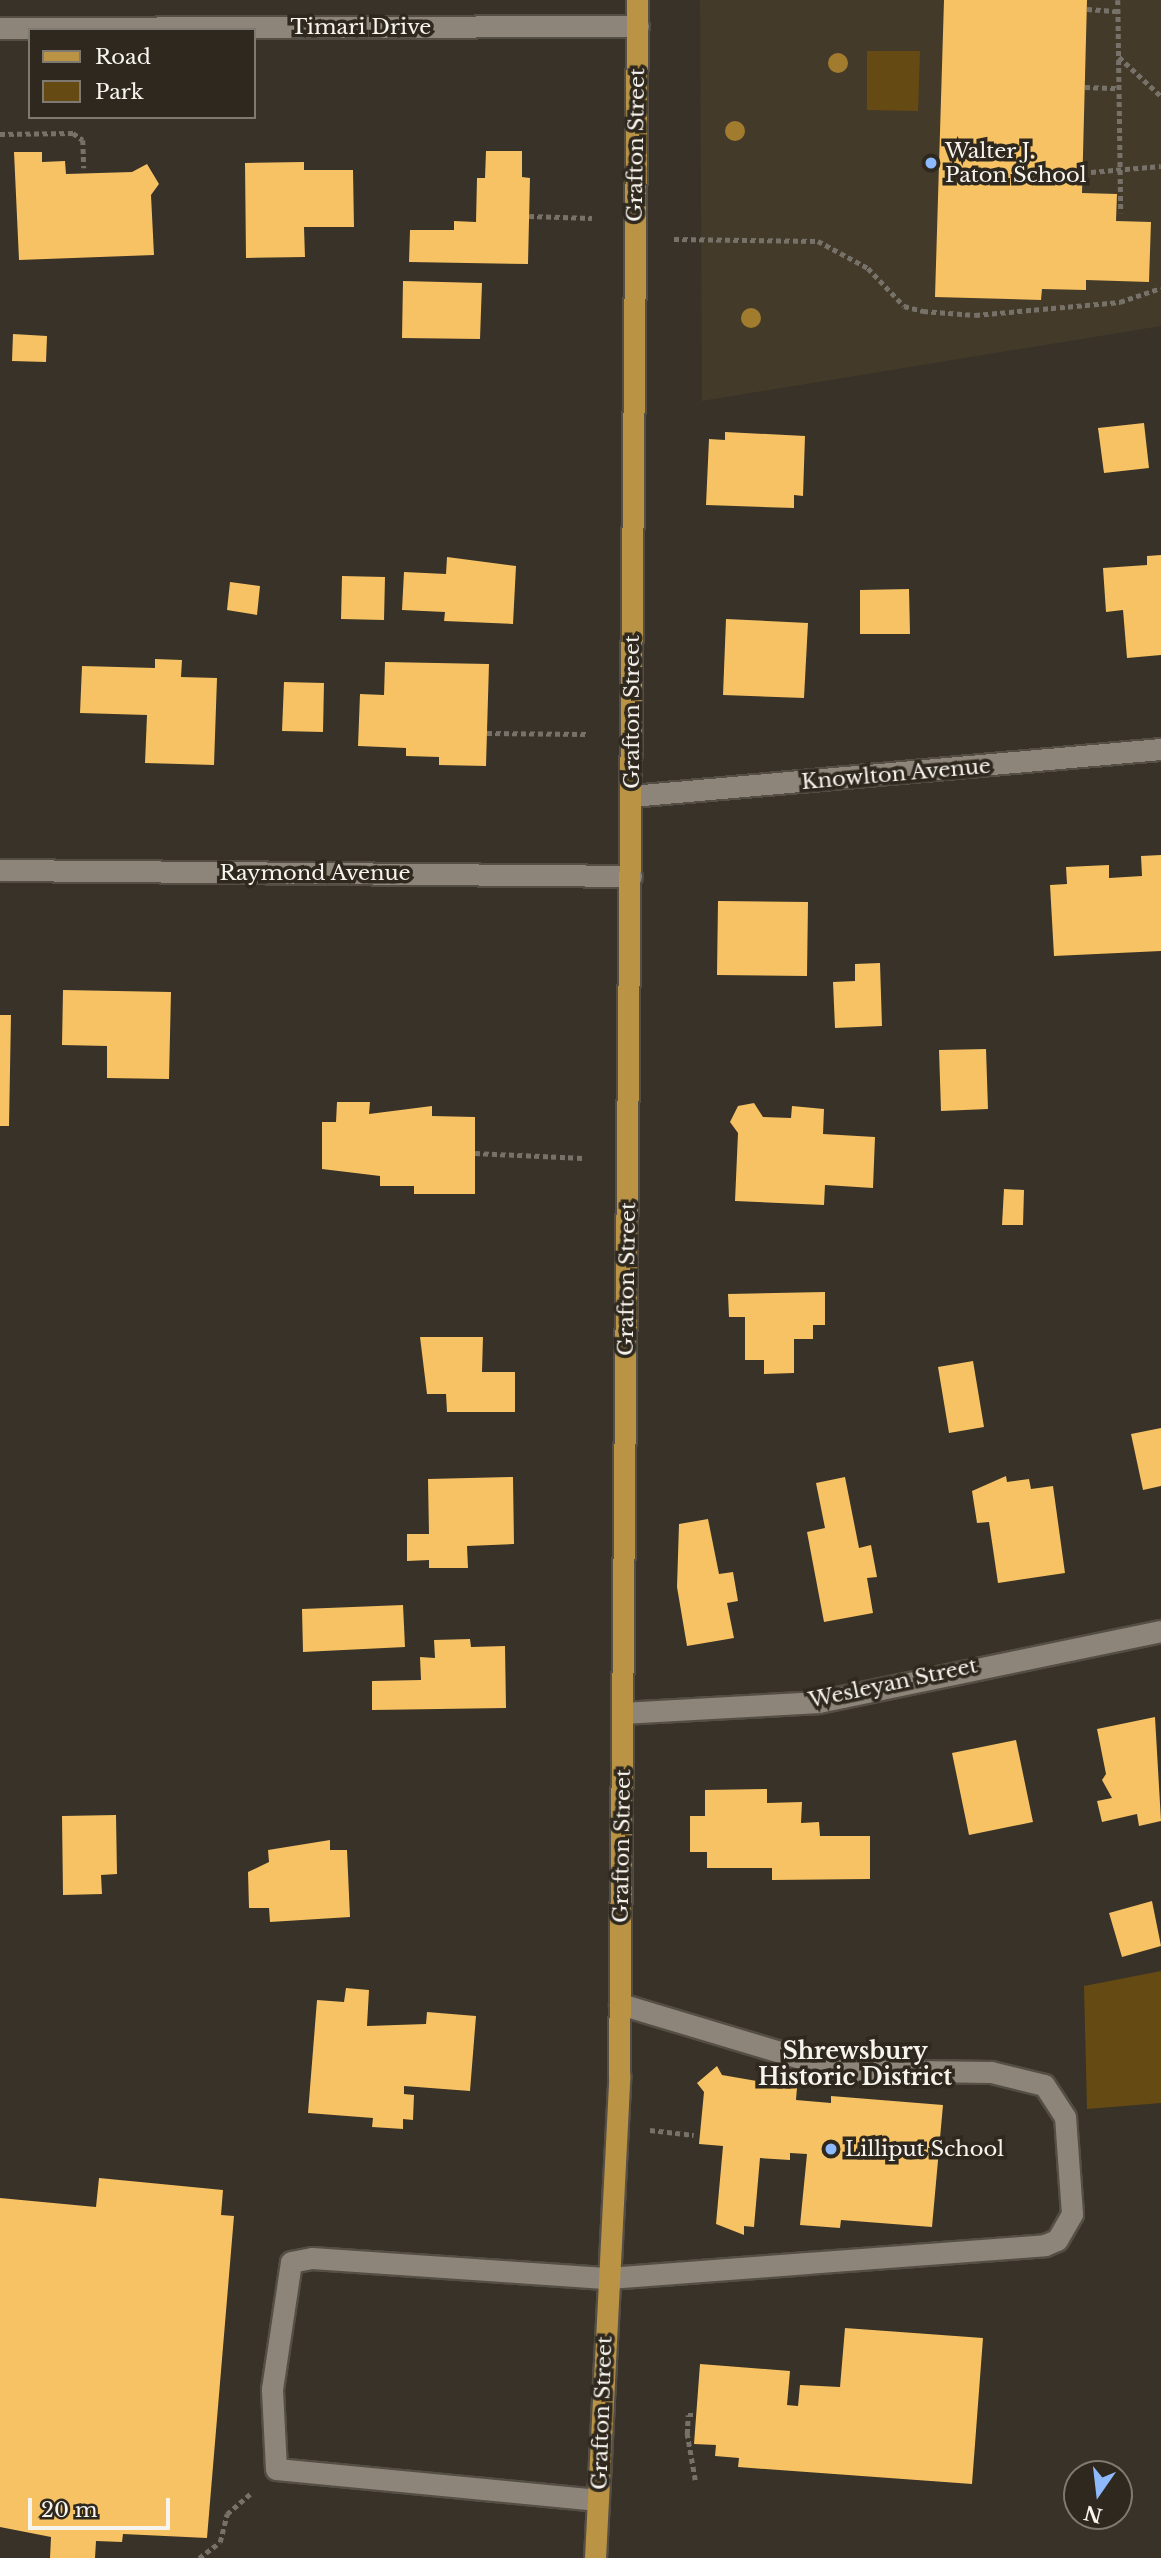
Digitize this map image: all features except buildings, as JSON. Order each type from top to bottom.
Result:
[{"type":"main road","name":"Grafton Street","points":[[595,2558],[620,2004],[637,0]]},
{"type":"street","name":"Timari Drive","points":[[0,28],[638,26]]},
{"type":"street","name":"Knowlton Avenue","points":[[631,796],[1161,749]]},
{"type":"street","name":"Raymond Avenue","points":[[0,870],[631,876]]},
{"type":"street","name":"Wesleyan Street","points":[[623,1713],[818,1702],[1161,1631]]},
{"type":"street","points":[[598,2500],[276,2469],[272,2389],[291,2262],[312,2258],[608,2278],[1045,2245],[1057,2241],[1072,2214],[1065,2117],[1044,2085],[991,2072],[840,2070],[620,2004]]},
{"type":"path","points":[[1118,0],[1121,213]]},
{"type":"path","points":[[1087,9],[1118,11]]},
{"type":"path","points":[[1119,57],[1161,96]]},
{"type":"path","points":[[1085,87],[1119,88]]},
{"type":"path","points":[[0,134],[73,133],[83,141],[84,168]]},
{"type":"path","points":[[1091,172],[1161,166]]},
{"type":"path","points":[[529,216],[592,218]]},
{"type":"path","points":[[674,239],[818,240],[868,268],[904,306],[923,311],[975,314],[1121,302],[1161,288]]},
{"type":"path","points":[[487,733],[587,734]]},
{"type":"path","points":[[475,1153],[583,1158]]},
{"type":"path","points":[[649,2130],[694,2135]]},
{"type":"path","points":[[695,2480],[687,2434],[688,2415],[696,2415]]},
{"type":"path","points":[[199,2558],[220,2542],[227,2514],[276,2469]]},
{"type":"shaded area","name":"Walter J. Paton School","points":[[700,0],[1161,0],[1161,326],[702,401]]},
{"type":"green space","points":[[867,51],[920,51],[918,111],[867,110]]},
{"type":"green space","points":[[1161,1971],[1161,2103],[1087,2109],[1084,1986]]},
{"type":"place","name":"Walter J. Paton School","points":[[931,163]]},
{"type":"place","name":"Lilliput School","points":[[831,2149]]},
{"type":"district","name":"Shrewsbury Historic District","points":[[855,2064]]}]
